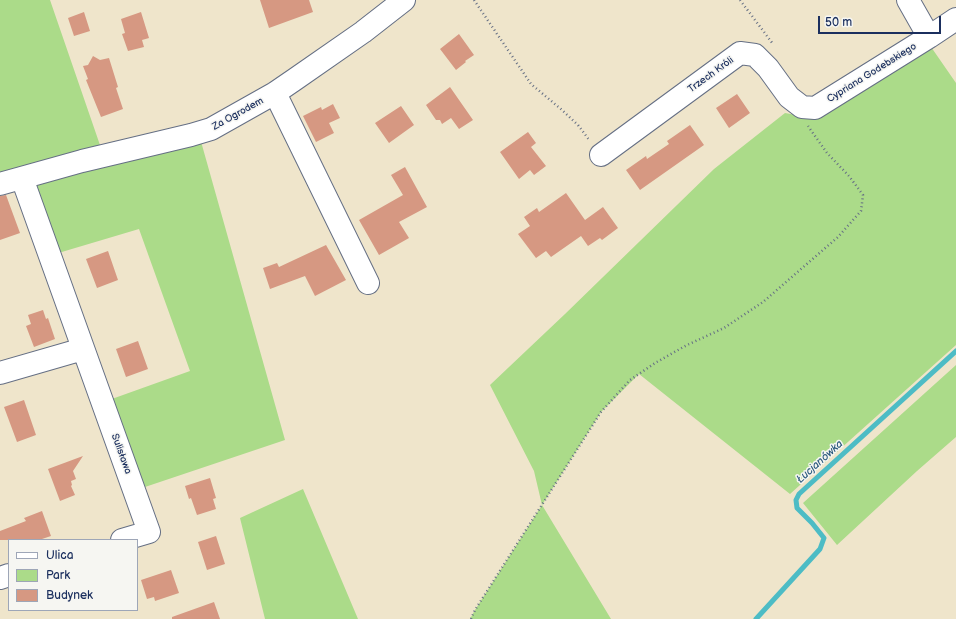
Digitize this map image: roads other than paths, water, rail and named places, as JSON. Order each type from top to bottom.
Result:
[{"type":"street","name":"Za Ogrodem","points":[[0,184],[82,161],[211,129],[275,93],[363,32],[404,0]]},
{"type":"street","points":[[908,0],[929,37]]},
{"type":"street","name":"Cypriana Godebskiego","points":[[808,107],[929,37],[956,19]]},
{"type":"street","name":"Trzech Króli","points":[[601,155],[740,53],[755,55],[768,68],[789,97],[808,107]]},
{"type":"street","points":[[275,93],[368,283]]},
{"type":"street","name":"Sulisława","points":[[22,178],[149,532],[125,539]]},
{"type":"street","points":[[0,373],[83,349]]},
{"type":"waterway","name":"Łucjanówka","points":[[756,619],[820,549],[824,538],[797,508],[796,500],[799,494],[956,351]]}]
